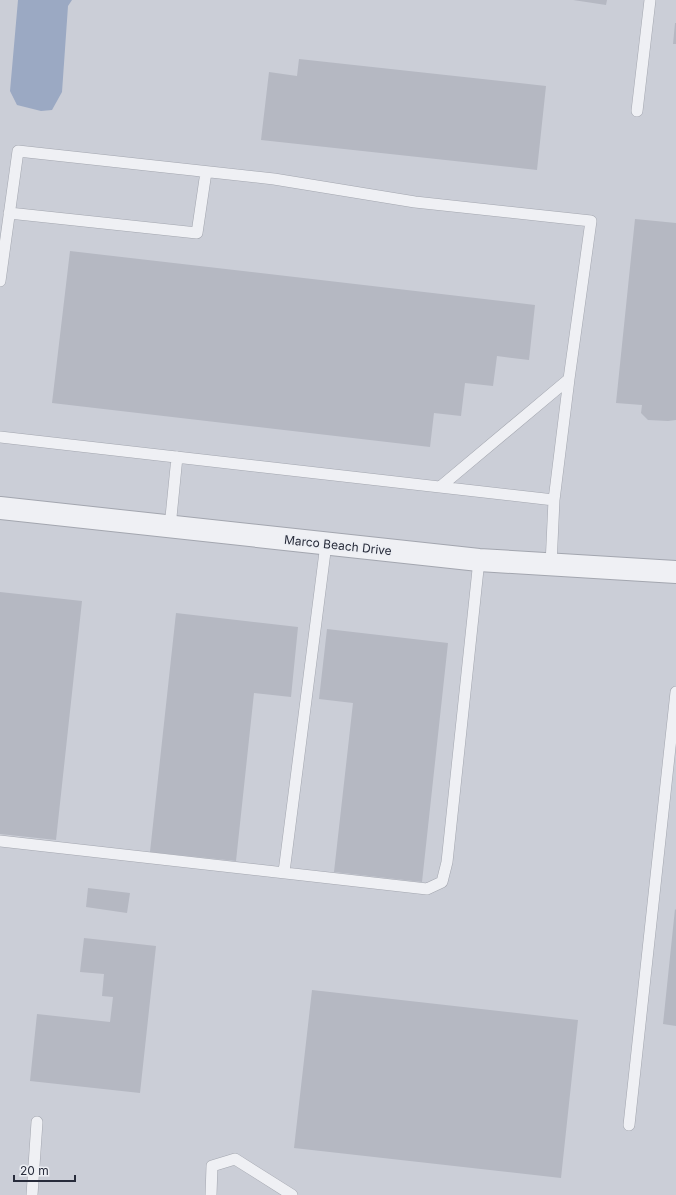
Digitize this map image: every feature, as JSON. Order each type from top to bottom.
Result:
[{"type":"street","name":"Marco Beach Drive","points":[[0,508],[479,560],[676,572]]},
{"type":"lane","points":[[637,111],[650,0]]},
{"type":"lane","points":[[0,282],[8,213],[18,151],[274,179],[415,202],[591,221],[554,500],[551,565]]},
{"type":"lane","points":[[8,213],[197,233],[206,172]]},
{"type":"lane","points":[[440,487],[569,379]]},
{"type":"lane","points":[[0,437],[554,500]]},
{"type":"lane","points":[[170,527],[177,457]]},
{"type":"lane","points":[[284,872],[326,544]]},
{"type":"lane","points":[[0,841],[427,889],[442,882],[447,862],[479,560]]},
{"type":"lane","points":[[629,1125],[676,692]]},
{"type":"lane","points":[[32,1195],[37,1122]]},
{"type":"lane","points":[[211,1195],[212,1166],[235,1159],[292,1195]]},
{"type":"shaded area","points":[[0,0],[676,0],[676,1195],[0,1195]]},
{"type":"water","points":[[18,0],[72,0],[68,6],[62,92],[52,110],[41,111],[17,105],[10,91]]},
{"type":"building","points":[[573,0],[607,0],[606,5]]},
{"type":"building","points":[[675,23],[676,44],[673,44]]},
{"type":"building","points":[[299,59],[546,86],[537,170],[261,140],[269,72],[297,76]]},
{"type":"building","points":[[635,219],[676,223],[676,420],[648,420],[641,413],[642,405],[616,403]]},
{"type":"building","points":[[70,251],[535,305],[529,360],[497,356],[493,386],[465,383],[461,416],[434,413],[430,447],[52,403]]},
{"type":"building","points":[[0,592],[82,601],[56,840],[0,834]]},
{"type":"building","points":[[176,613],[298,627],[291,697],[254,693],[236,861],[150,852]]},
{"type":"building","points":[[327,629],[448,643],[422,882],[334,872],[353,703],[319,699]]},
{"type":"building","points":[[88,888],[130,893],[127,913],[86,907]]},
{"type":"building","points":[[675,909],[676,910],[676,1026],[663,1024]]},
{"type":"building","points":[[84,938],[156,946],[140,1093],[30,1081],[37,1014],[110,1022],[113,997],[102,996],[104,974],[80,972]]},
{"type":"building","points":[[312,990],[578,1020],[561,1178],[294,1148]]}]
